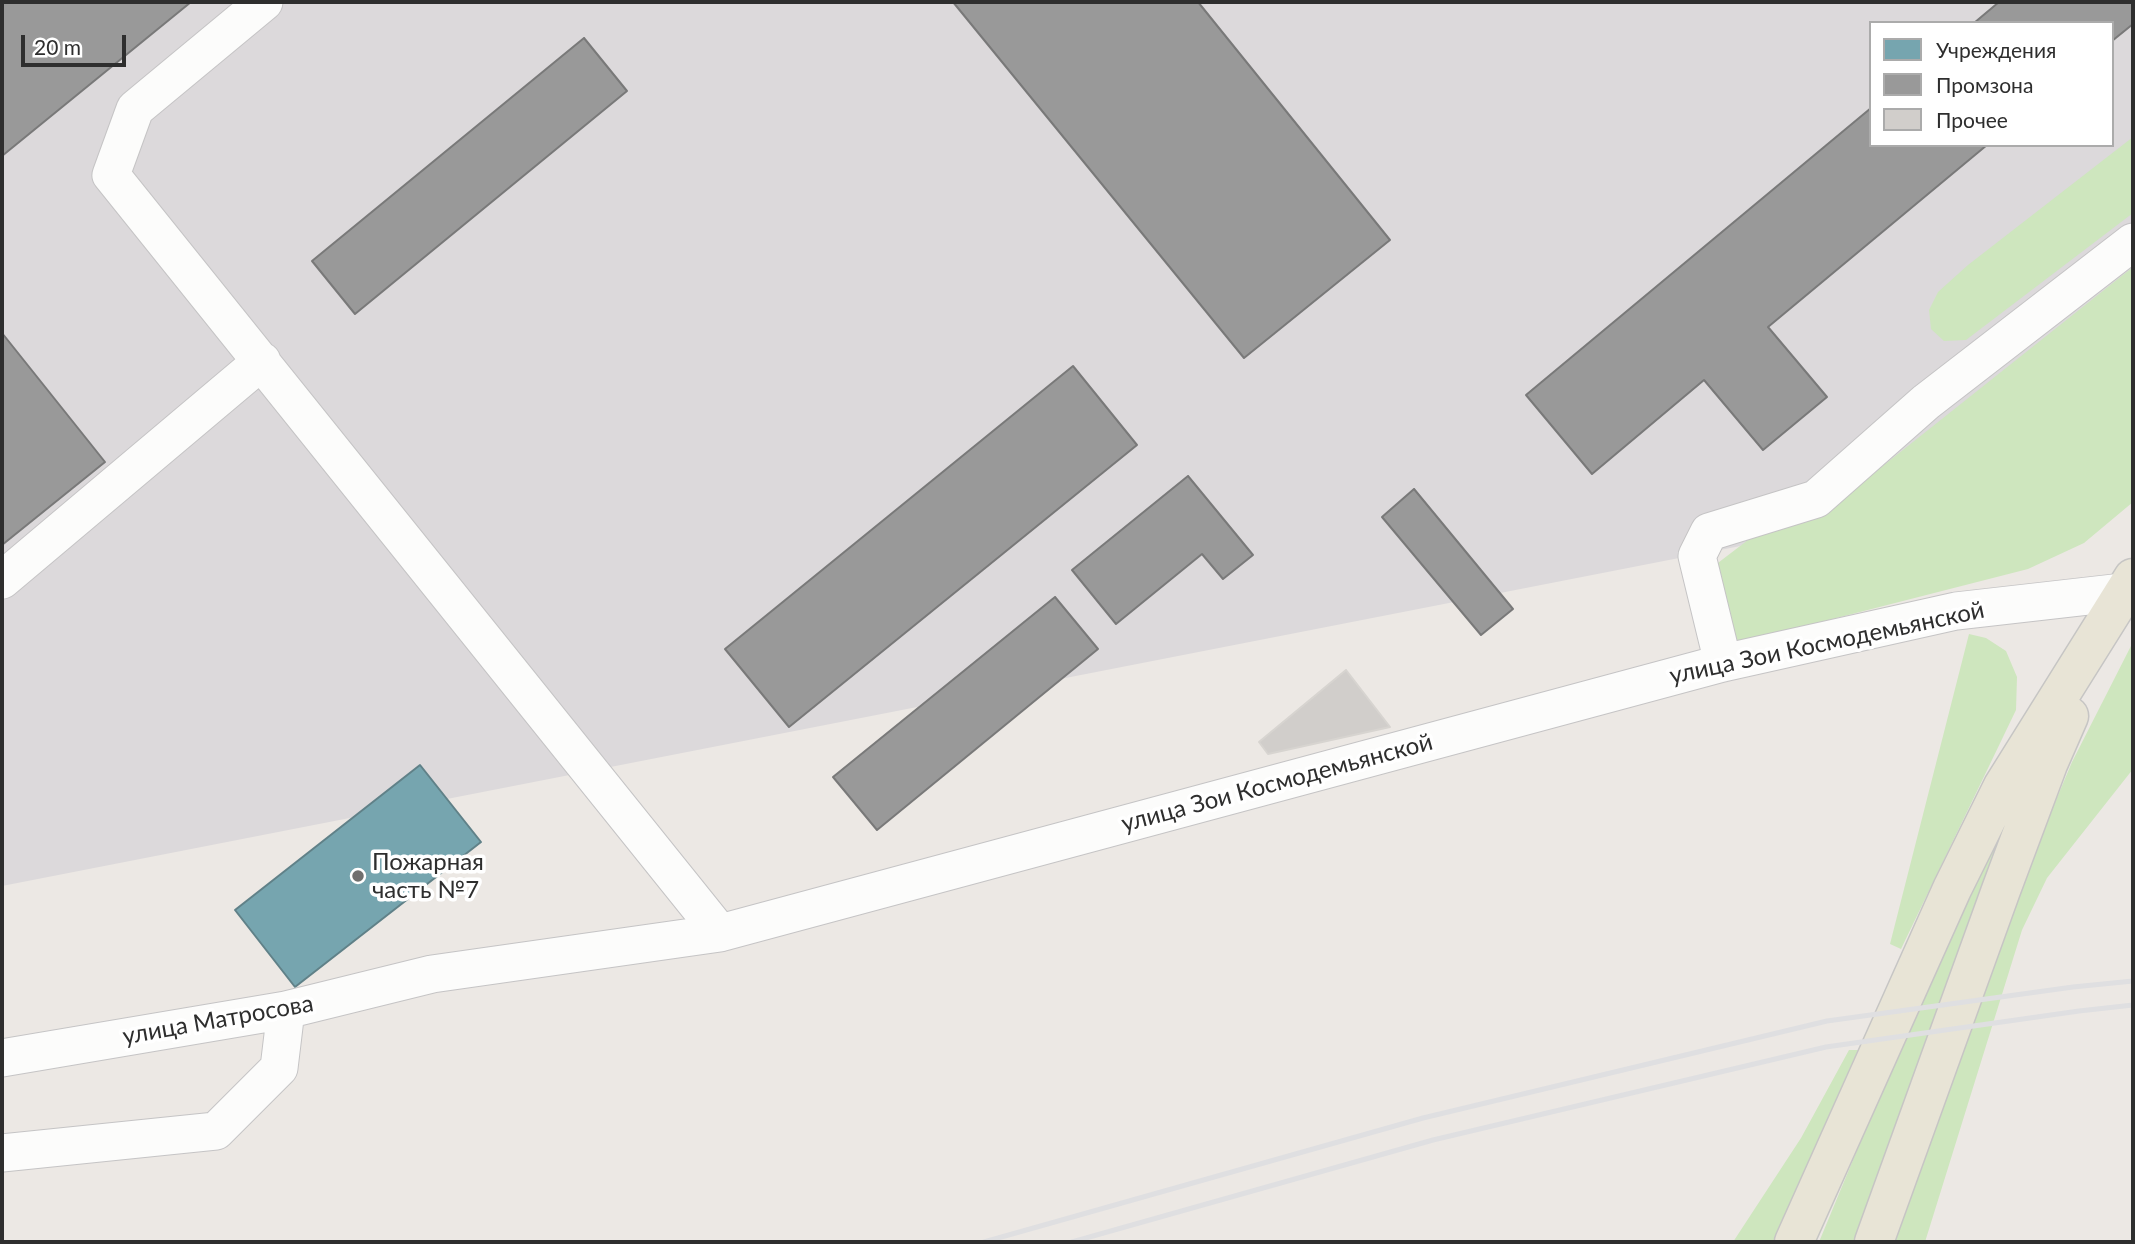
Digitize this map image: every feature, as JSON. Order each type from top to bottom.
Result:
[{"type":"main road","points":[[1794,1242],[1952,889],[2003,786],[2130,588]]},
{"type":"main road","points":[[1874,1242],[2048,764],[2130,588]]},
{"type":"street","points":[[264,2],[135,109],[111,174],[720,933]]},
{"type":"street","points":[[1723,663],[1698,556],[1709,532],[1816,499],[1926,402],[2133,242]]},
{"type":"street","points":[[2,580],[261,361]]},
{"type":"street","name":"улица Зои Космодемьянской","points":[[432,974],[720,933],[1723,663],[1956,611],[2130,588]]},
{"type":"street","name":"улица Матросова","points":[[2,1058],[286,1010],[432,974]]},
{"type":"street","points":[[2,1153],[216,1131],[279,1068],[286,1010]]},
{"type":"shaded area","points":[[2,2],[2133,2],[2133,399],[1991,497],[2,886]]},
{"type":"green space","points":[[2133,137],[2133,213],[1966,340],[1944,341],[1931,329],[1929,310],[1938,292],[1968,265]]},
{"type":"green space","points":[[2133,267],[2133,502],[2084,543],[2028,569],[1727,646],[1710,569],[1765,527],[1835,504]]},
{"type":"green space","points":[[1969,634],[1986,638],[2006,651],[2017,677],[2016,710],[1901,949],[1890,944]]},
{"type":"green space","points":[[2133,642],[2133,769],[2047,878],[2022,930],[1925,1242],[1895,1242],[2003,926],[2072,762]]},
{"type":"green space","points":[[2005,812],[2013,818],[1854,1242],[1819,1242],[1940,950]]},
{"type":"green space","points":[[1849,1050],[1858,1050],[1773,1242],[1733,1242],[1801,1138]]},
{"type":"building: Учреждения","name":"Пожарная часть №7","points":[[420,765],[481,842],[295,987],[235,910]]},
{"type":"building: Промзона","points":[[2,2],[191,2],[2,156]]},
{"type":"building: Промзона","points":[[953,2],[1198,2],[1390,240],[1244,358]]},
{"type":"building: Промзона","points":[[1999,2],[2133,2],[2133,24],[2114,39],[2114,21],[1976,21]]},
{"type":"building: Промзона","points":[[584,38],[627,91],[355,314],[312,261]]},
{"type":"building: Промзона","points":[[1869,110],[1869,147],[1985,147],[1768,327],[1827,397],[1763,450],[1704,380],[1592,474],[1526,395]]},
{"type":"building: Промзона","points":[[2,333],[105,462],[2,545]]},
{"type":"building: Промзона","points":[[1073,366],[1137,445],[789,727],[725,649]]},
{"type":"building: Промзона","points":[[1188,476],[1253,555],[1223,579],[1202,554],[1116,624],[1072,570]]},
{"type":"building: Промзона","points":[[1414,489],[1513,609],[1481,635],[1382,517]]},
{"type":"building: Промзона","points":[[1055,597],[1098,649],[877,830],[833,777]]},
{"type":"building: Прочее","points":[[1346,670],[1390,727],[1268,754],[1259,742]]},
{"type":"railway","points":[[984,1242],[1423,1118],[1827,1021],[2133,981]]},
{"type":"railway","points":[[1072,1242],[1433,1140],[1826,1047],[2133,1005]]},
{"type":"place","name":"Пожарная часть №7","points":[[358,876]]}]
